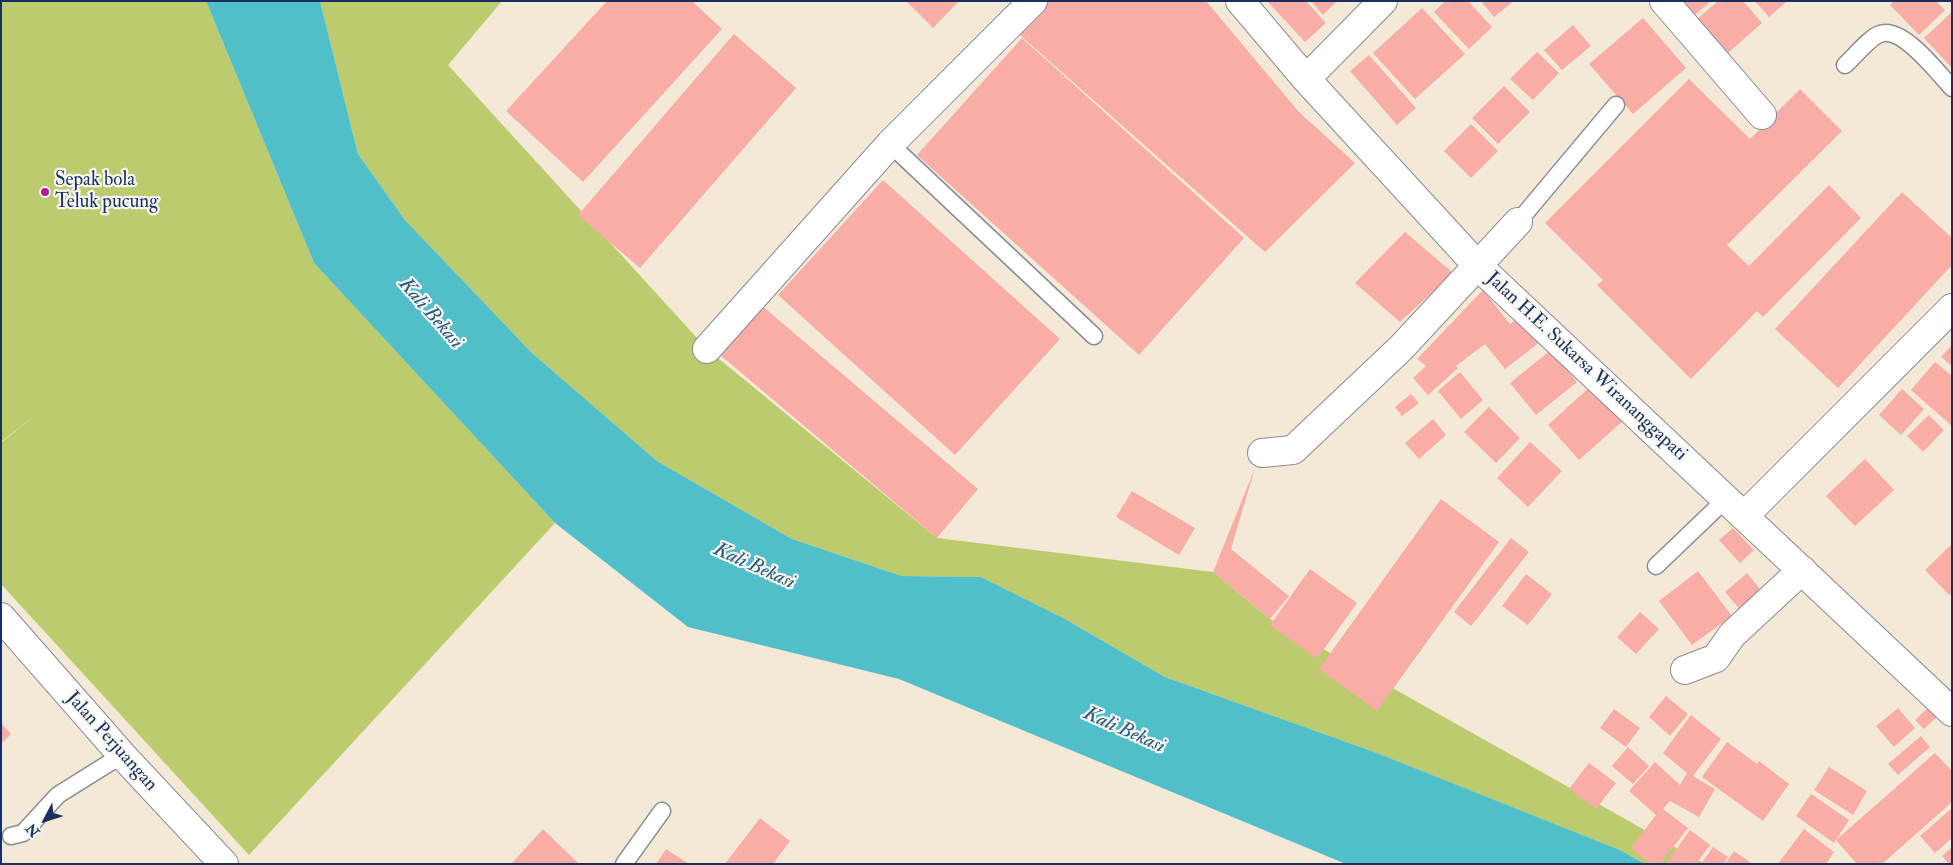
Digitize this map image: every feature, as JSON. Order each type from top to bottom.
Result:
[{"type":"street","points":[[706,349],[890,144],[1033,1]]},
{"type":"street","name":"Jalan H.E. Sukarsa Wirananggapati","points":[[1240,1],[1306,79],[1478,265],[1952,712]]},
{"type":"street","points":[[1306,79],[1383,1]]},
{"type":"street","points":[[1664,1],[1762,115]]},
{"type":"street","points":[[1262,453],[1293,450],[1401,348],[1518,222]]},
{"type":"street","points":[[1735,508],[1952,308]]},
{"type":"street","points":[[1685,670],[1716,658],[1732,635],[1802,570]]},
{"type":"street","name":"Jalan Perjuangan","points":[[1,617],[122,755],[224,864]]},
{"type":"lane","points":[[1845,65],[1878,34],[1888,32],[1905,39],[1952,88]]},
{"type":"lane","points":[[1518,222],[1616,105]]},
{"type":"lane","points":[[890,144],[1094,336]]},
{"type":"lane","points":[[1656,566],[1735,508]]},
{"type":"lane","points":[[11,836],[23,833],[58,795],[122,755]]},
{"type":"lane","points":[[624,864],[662,811]]},
{"type":"green space","points":[[1,1],[206,1],[314,263],[555,523],[249,855],[1,584],[1,443],[39,412],[1,442]]},
{"type":"green space","points":[[320,1],[502,1],[448,65],[707,349],[937,538],[1213,572],[1270,619],[1705,864],[1645,864],[1620,850],[1377,753],[1165,677],[1065,619],[981,577],[902,576],[792,539],[657,461],[532,353],[405,220],[358,154]]},
{"type":"water","name":"Kali Bekasi","points":[[206,1],[320,1],[358,154],[405,220],[532,353],[657,461],[792,539],[902,576],[981,577],[1065,619],[1165,677],[1377,753],[1620,850],[1645,864],[1346,864],[899,679],[688,627],[555,523],[314,263]]},
{"type":"building","points":[[607,1],[692,1],[722,29],[583,182],[506,111]]},
{"type":"building","points":[[906,1],[959,1],[933,28]]},
{"type":"building","points":[[1049,1],[1206,1],[1299,112],[1355,163],[1265,252],[1020,35]]},
{"type":"building","points":[[1267,1],[1306,1],[1326,23],[1305,42]]},
{"type":"building","points":[[1311,1],[1337,1],[1323,15]]},
{"type":"building","points":[[1445,1],[1468,1],[1492,27],[1469,49],[1434,12]]},
{"type":"building","points":[[1481,1],[1514,1],[1494,17]]},
{"type":"building","points":[[1676,1],[1711,1],[1690,19]]},
{"type":"building","points":[[1718,1],[1743,1],[1762,23],[1719,61],[1689,26]]},
{"type":"building","points":[[1755,1],[1787,1],[1769,17]]},
{"type":"building","points":[[1894,1],[1936,1],[1945,10],[1919,35],[1890,5]]},
{"type":"building","points":[[1422,8],[1465,54],[1415,99],[1373,53]]},
{"type":"building","points":[[1952,12],[1952,68],[1924,38]]},
{"type":"building","points":[[1643,18],[1686,68],[1633,114],[1589,64]]},
{"type":"building","points":[[1573,25],[1591,46],[1562,70],[1544,50]]},
{"type":"building","points":[[734,34],[796,88],[640,268],[578,215]]},
{"type":"building","points":[[1022,38],[1244,238],[1139,355],[917,155]]},
{"type":"building","points":[[1537,52],[1559,73],[1533,100],[1510,79]]},
{"type":"building","points":[[1369,55],[1416,108],[1397,125],[1350,71]]},
{"type":"building","points":[[1689,79],[1750,139],[1800,89],[1842,131],[1727,245],[1749,266],[1829,185],[1861,218],[1763,317],[1757,311],[1691,379],[1597,285],[1603,280],[1545,223]]},
{"type":"building","points":[[1504,86],[1530,112],[1498,144],[1472,118]]},
{"type":"building","points":[[1471,124],[1498,151],[1471,178],[1444,151]]},
{"type":"building","points":[[883,180],[1060,339],[955,455],[778,295]]},
{"type":"building","points":[[1902,192],[1952,238],[1952,265],[1838,388],[1775,329]]},
{"type":"building","points":[[1405,232],[1453,273],[1400,322],[1355,283]]},
{"type":"building","points":[[1483,290],[1510,324],[1528,310],[1549,335],[1505,369],[1485,344],[1456,366],[1458,368],[1428,395],[1413,378],[1426,366],[1417,359]]},
{"type":"building","points":[[761,305],[978,489],[937,538],[719,354]]},
{"type":"building","points":[[1952,345],[1952,366],[1941,357]]},
{"type":"building","points":[[1551,350],[1577,382],[1536,415],[1510,383]]},
{"type":"building","points":[[1935,362],[1952,376],[1952,426],[1911,390]]},
{"type":"building","points":[[1460,372],[1483,400],[1461,419],[1438,391]]},
{"type":"building","points":[[1592,385],[1624,420],[1579,460],[1548,425]]},
{"type":"building","points":[[1902,389],[1924,409],[1901,435],[1879,415]]},
{"type":"building","points":[[1411,394],[1419,403],[1402,416],[1395,407]]},
{"type":"building","points":[[1489,407],[1520,438],[1496,463],[1464,432]]},
{"type":"building","points":[[1929,415],[1944,430],[1923,452],[1907,436]]},
{"type":"building","points":[[1433,419],[1446,435],[1419,459],[1405,443]]},
{"type":"building","points":[[1530,442],[1562,471],[1528,507],[1497,478]]},
{"type":"building","points":[[1865,459],[1894,490],[1855,526],[1826,496]]},
{"type":"building","points":[[1255,468],[1231,549],[1289,596],[1270,619],[1213,572]]},
{"type":"building","points":[[1132,491],[1195,528],[1179,555],[1116,517]]},
{"type":"building","points":[[1441,499],[1499,542],[1377,711],[1319,669]]},
{"type":"building","points":[[1733,528],[1754,550],[1740,563],[1719,540]]},
{"type":"building","points":[[1511,538],[1529,552],[1471,626],[1454,612]]},
{"type":"building","points":[[1952,544],[1952,593],[1949,595],[1925,570]]},
{"type":"building","points":[[1310,569],[1357,603],[1317,659],[1270,625]]},
{"type":"building","points":[[1698,571],[1732,616],[1692,645],[1659,601]]},
{"type":"building","points":[[1747,573],[1763,593],[1741,611],[1725,592]]},
{"type":"building","points":[[1526,574],[1552,594],[1528,625],[1502,606]]},
{"type":"building","points":[[1640,612],[1659,629],[1636,654],[1617,637]]},
{"type":"building","points":[[1666,696],[1688,714],[1670,736],[1649,717]]},
{"type":"building","points":[[1930,706],[1939,715],[1924,729],[1915,720]]},
{"type":"building","points":[[1898,708],[1915,728],[1894,747],[1876,726]]},
{"type":"building","points":[[1614,709],[1640,728],[1626,747],[1600,728]]},
{"type":"building","points":[[1691,715],[1721,739],[1693,776],[1715,789],[1699,817],[1670,801],[1663,809],[1688,828],[1660,864],[1651,864],[1631,848],[1656,815],[1629,791],[1655,762],[1680,785],[1687,773],[1663,753]]},
{"type":"building","points":[[1,723],[11,734],[1,744]]},
{"type":"building","points":[[1921,736],[1930,747],[1898,775],[1888,764]]},
{"type":"building","points":[[1727,742],[1757,764],[1759,761],[1789,784],[1763,821],[1702,777]]},
{"type":"building","points":[[1628,747],[1649,766],[1633,784],[1612,766]]},
{"type":"building","points":[[1935,753],[1952,771],[1952,802],[1882,864],[1857,864],[1836,840]]},
{"type":"building","points":[[1589,763],[1616,783],[1596,809],[1569,789]]},
{"type":"building","points":[[1829,767],[1867,791],[1853,815],[1814,790]]},
{"type":"building","points":[[1811,794],[1849,820],[1834,843],[1796,816]]},
{"type":"building","points":[[1952,808],[1952,838],[1935,853],[1920,836]]},
{"type":"building","points":[[760,818],[790,841],[773,864],[725,864]]},
{"type":"building","points":[[543,829],[579,864],[511,864]]},
{"type":"building","points":[[1804,829],[1834,852],[1826,864],[1778,864]]},
{"type":"building","points":[[1690,830],[1710,845],[1696,864],[1666,864]]},
{"type":"building","points":[[1713,847],[1728,857],[1723,864],[1701,864]]},
{"type":"building","points":[[1952,847],[1952,864],[1949,864],[1942,856]]},
{"type":"building","points":[[666,849],[689,864],[656,864]]},
{"type":"building","points":[[1734,851],[1750,862],[1749,864],[1725,864]]},
{"type":"place","name":"Sepak bola Teluk pucung","points":[[45,192]]}]
